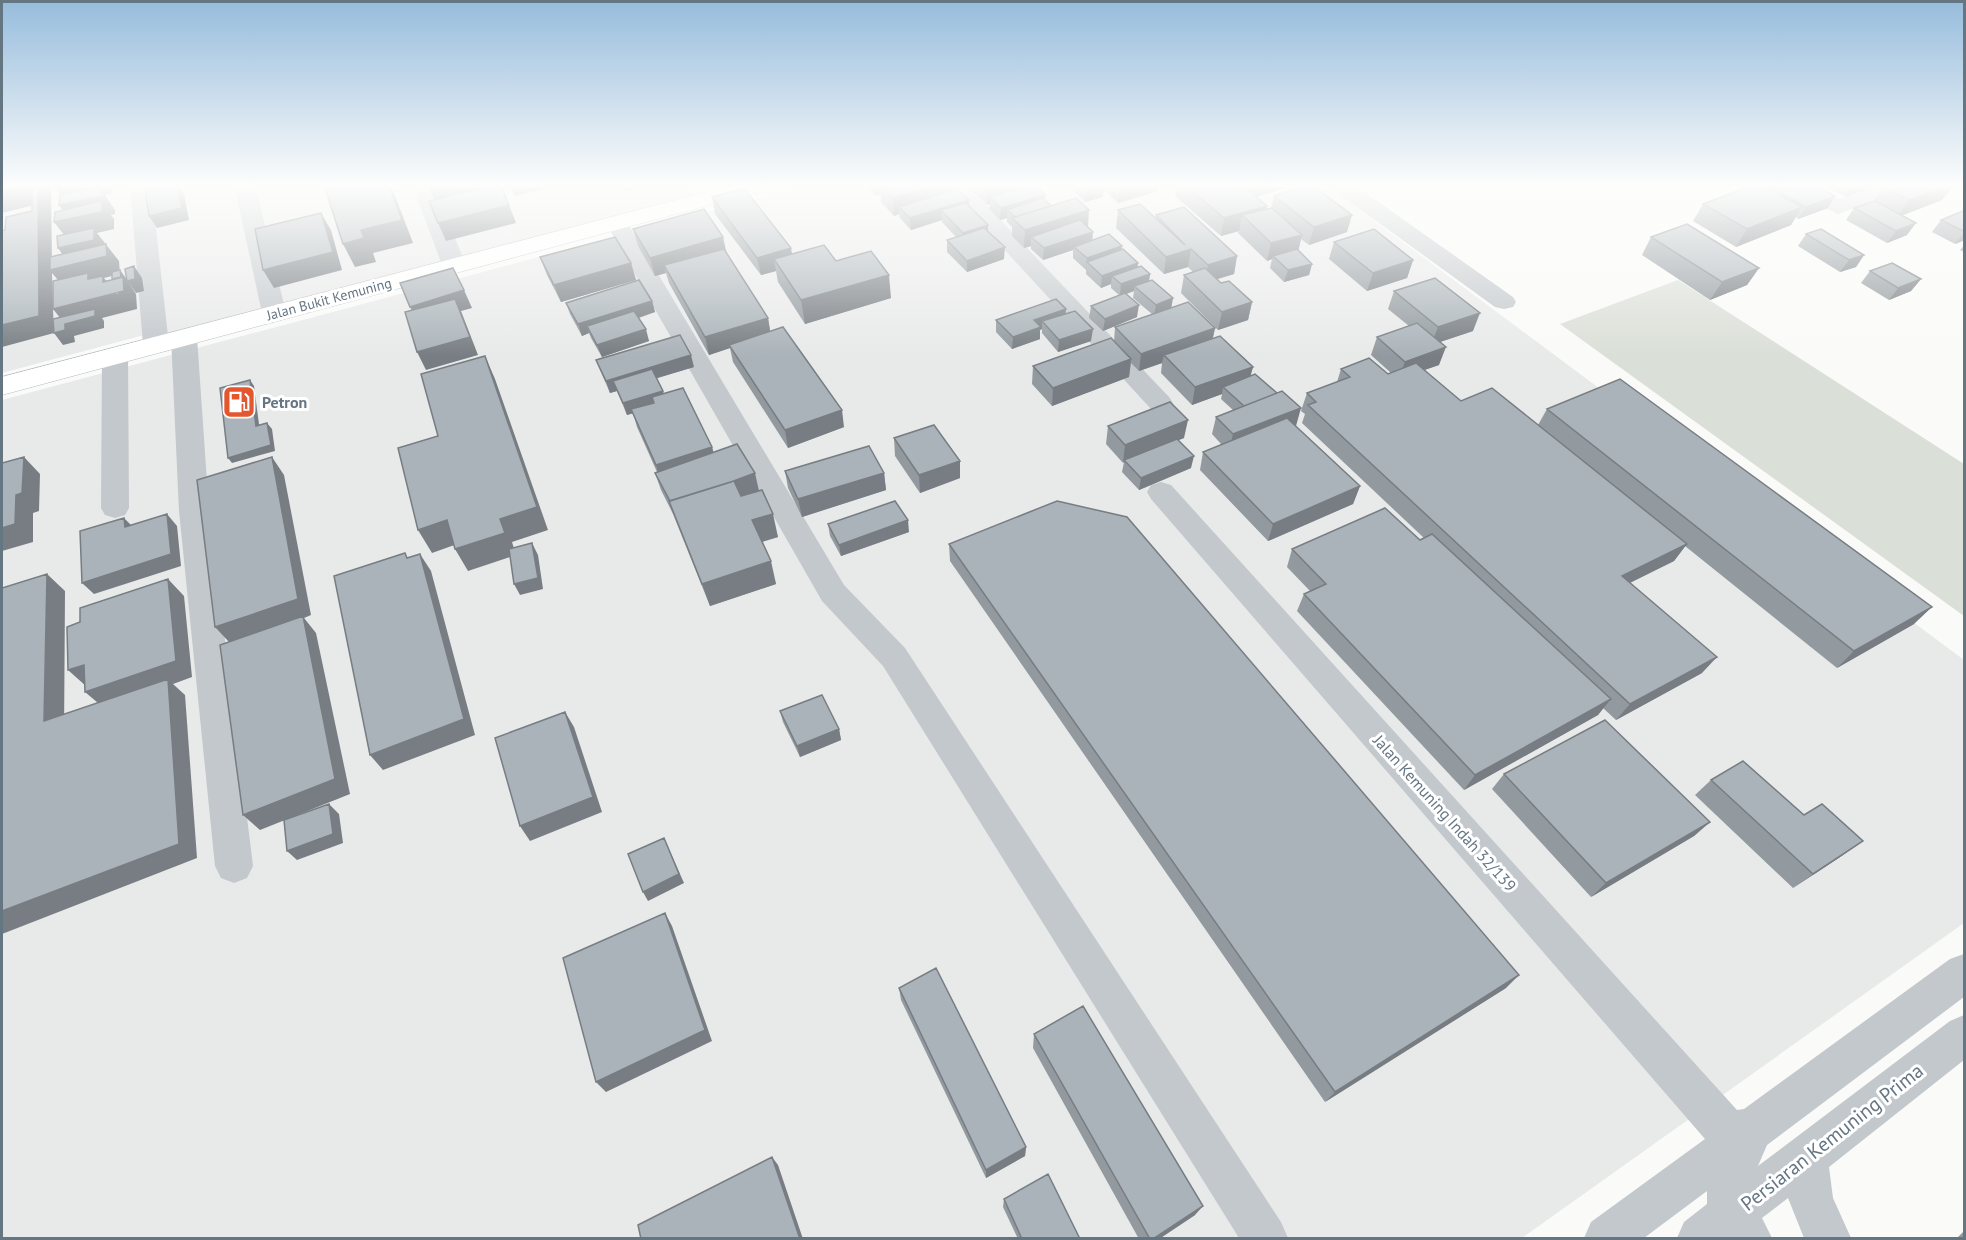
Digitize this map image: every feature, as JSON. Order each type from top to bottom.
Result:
[{"type":"main road","name":"Jalan Bukit Kemuning","points":[[2,386],[543,242]]},
{"type":"street","points":[[151,242],[170,341],[194,511],[234,866]]},
{"type":"street","points":[[257,242],[273,314]]},
{"type":"street","points":[[445,242],[454,266]]},
{"type":"street","points":[[628,242],[833,592],[894,657],[1265,1239]]},
{"type":"street","points":[[1009,242],[1160,403]]},
{"type":"street","points":[[1421,242],[1504,302]]},
{"type":"street","points":[[114,356],[115,508]]},
{"type":"street","name":"Jalan Kemuning Indah 32/139","points":[[1161,492],[1740,1132]]},
{"type":"street","points":[[1607,1239],[1722,1153],[1740,1132],[1965,973]]},
{"type":"street","name":"Persiaran Kemuning Prima","points":[[1726,1231],[1844,1128],[1965,1035]]},
{"type":"street","points":[[1828,1239],[1811,1199],[1807,1174],[1811,1154],[1844,1128]]},
{"type":"street","points":[[1726,1231],[1729,1180],[1740,1132]]},
{"type":"shaded area","points":[[2,242],[139,242],[148,334],[2,373]]},
{"type":"shaded area","points":[[153,242],[517,242],[162,336]]},
{"type":"shaded area","points":[[596,242],[1403,242],[1964,660],[1964,923],[1522,1238],[2,1238],[2,400]]},
{"type":"shaded area","points":[[1678,280],[1964,464],[1964,616],[1560,324]]},
{"type":"building","points":[[2,242],[38,242],[39,316],[2,325]]},
{"type":"building","points":[[57,242],[86,242],[58,248]]},
{"type":"building","points":[[258,242],[330,242],[333,252],[263,270]]},
{"type":"building","points":[[597,242],[618,242],[631,263],[554,285],[540,257]]},
{"type":"building","points":[[641,242],[706,242],[650,258]]},
{"type":"building","points":[[745,242],[786,242],[791,248],[757,258]]},
{"type":"building","points":[[949,242],[999,242],[1005,247],[967,261]]},
{"type":"building","points":[[1037,242],[1063,242],[1044,248]]},
{"type":"building","points":[[1088,242],[1118,242],[1122,246],[1087,258],[1074,247]]},
{"type":"building","points":[[1151,242],[1182,242],[1185,245],[1182,242],[1222,242],[1237,256],[1208,265],[1191,249],[1166,257]]},
{"type":"building","points":[[1334,242],[1390,242],[1413,260],[1373,273]]},
{"type":"building","points":[[1659,242],[1716,242],[1759,268],[1722,282]]},
{"type":"building","points":[[1819,242],[1842,242],[1864,255],[1849,260]]},
{"type":"building","points":[[106,244],[107,256],[50,270],[50,257]]},
{"type":"building","points":[[824,245],[836,261],[871,251],[889,275],[801,300],[774,259]]},
{"type":"building","points":[[724,249],[768,318],[705,337],[664,265]]},
{"type":"building","points":[[1123,249],[1138,263],[1102,276],[1087,262]]},
{"type":"building","points":[[1297,249],[1312,264],[1288,270],[1273,256]]},
{"type":"building","points":[[1892,263],[1921,279],[1898,288],[1870,271]]},
{"type":"building","points":[[134,266],[135,279],[127,281],[125,269]]},
{"type":"building","points":[[1141,266],[1150,274],[1121,284],[1112,276]]},
{"type":"building","points":[[453,268],[464,290],[410,307],[400,283]]},
{"type":"building","points":[[1205,268],[1221,283],[1229,281],[1252,302],[1222,312],[1184,275]]},
{"type":"building","points":[[120,270],[121,277],[112,279],[112,272]]},
{"type":"building","points":[[88,273],[88,279],[103,276],[103,282],[123,277],[124,291],[53,309],[53,281]]},
{"type":"building","points":[[1435,278],[1480,313],[1438,327],[1394,291]]},
{"type":"building","points":[[639,280],[652,301],[578,324],[566,303]]},
{"type":"building","points":[[1152,280],[1173,298],[1156,305],[1134,286]]},
{"type":"building","points":[[1125,293],[1139,305],[1105,319],[1091,306]]},
{"type":"building","points":[[455,299],[470,337],[417,352],[405,312]]},
{"type":"building","points":[[1056,299],[1066,309],[1034,320],[1041,327],[1013,337],[996,320]]},
{"type":"building","points":[[1188,302],[1215,328],[1141,354],[1115,327]]},
{"type":"building","points":[[95,309],[95,316],[65,324],[65,330],[54,333],[53,319]]},
{"type":"building","points":[[634,311],[646,329],[597,345],[587,326]]},
{"type":"building","points":[[1075,311],[1093,329],[1059,340],[1042,321]]},
{"type":"building","points":[[1417,323],[1446,347],[1405,362],[1377,337]]},
{"type":"building","points":[[783,327],[842,410],[785,430],[729,345]]},
{"type":"building","points":[[680,335],[691,355],[606,381],[596,360]]},
{"type":"building","points":[[1220,336],[1253,367],[1195,387],[1164,355]]},
{"type":"building","points":[[1111,338],[1131,359],[1053,388],[1033,366]]},
{"type":"building","points":[[485,356],[537,507],[500,519],[505,533],[455,549],[447,520],[418,530],[398,448],[438,436],[421,374]]},
{"type":"building","points":[[1369,358],[1388,374],[1416,363],[1461,401],[1492,388],[1687,544],[1622,576],[1717,657],[1630,704],[1308,405],[1316,402],[1307,393],[1350,377],[1341,369]]},
{"type":"building","points":[[652,369],[663,391],[623,403],[613,381]]},
{"type":"building","points":[[1255,374],[1277,393],[1244,406],[1223,387]]},
{"type":"building","points":[[1620,379],[1932,607],[1854,651],[1547,409]]},
{"type":"building","points":[[250,380],[256,426],[267,423],[271,445],[228,458],[220,388]]},
{"type":"building","points":[[683,388],[712,447],[656,465],[631,409],[654,403],[652,397]]},
{"type":"building","points":[[1282,391],[1301,408],[1233,434],[1216,417]]},
{"type":"building","points":[[1170,402],[1188,420],[1125,445],[1108,426]]},
{"type":"building","points":[[1287,418],[1360,486],[1273,524],[1203,452]]},
{"type":"building","points":[[934,425],[960,461],[919,475],[894,438]]},
{"type":"building","points":[[1177,439],[1194,456],[1141,478],[1124,460]]},
{"type":"building","points":[[737,444],[755,473],[670,501],[655,473]]},
{"type":"building","points":[[869,446],[884,473],[798,499],[785,471]]},
{"type":"building","points":[[24,457],[22,493],[16,495],[15,524],[2,528],[2,463]]},
{"type":"building","points":[[272,457],[298,599],[215,627],[197,480]]},
{"type":"building","points":[[734,481],[741,496],[762,490],[773,514],[752,520],[771,561],[702,584],[669,501]]},
{"type":"building","points":[[895,501],[908,520],[839,545],[828,524]]},
{"type":"building","points":[[1057,501],[1127,517],[1519,975],[1335,1092],[949,544]]},
{"type":"building","points":[[1385,508],[1420,540],[1432,534],[1611,699],[1475,775],[1304,594],[1326,584],[1292,549]]},
{"type":"building","points":[[167,514],[171,554],[82,583],[80,531],[124,518],[125,527]]},
{"type":"building","points":[[532,543],[538,578],[514,584],[509,549]]},
{"type":"building","points":[[405,553],[407,558],[420,554],[464,719],[370,755],[334,576]]},
{"type":"building","points":[[47,574],[44,721],[168,679],[179,844],[2,911],[2,588]]},
{"type":"building","points":[[168,579],[176,661],[85,692],[84,665],[68,670],[67,627],[80,622],[80,608]]},
{"type":"building","points":[[303,616],[335,779],[243,815],[220,645]]},
{"type":"building","points":[[822,695],[839,729],[797,746],[780,711]]},
{"type":"building","points":[[565,712],[593,797],[520,826],[495,738]]},
{"type":"building","points":[[1605,720],[1710,822],[1606,883],[1504,774]]},
{"type":"building","points":[[1743,761],[1804,815],[1822,804],[1863,841],[1813,874],[1711,780]]},
{"type":"building","points":[[329,804],[333,834],[287,851],[284,820]]},
{"type":"building","points":[[664,838],[679,874],[643,892],[628,854]]},
{"type":"building","points":[[665,913],[705,1030],[596,1082],[563,958]]},
{"type":"building","points":[[936,968],[1026,1147],[986,1170],[899,988]]},
{"type":"building","points":[[1083,1006],[1203,1206],[1153,1239],[1150,1239],[1034,1034]]},
{"type":"building","points":[[772,1157],[800,1239],[641,1239],[638,1225]]},
{"type":"building","points":[[1048,1174],[1080,1239],[1022,1239],[1004,1199]]},
{"type":"place","name":"Petron","points":[[239,402]]}]
